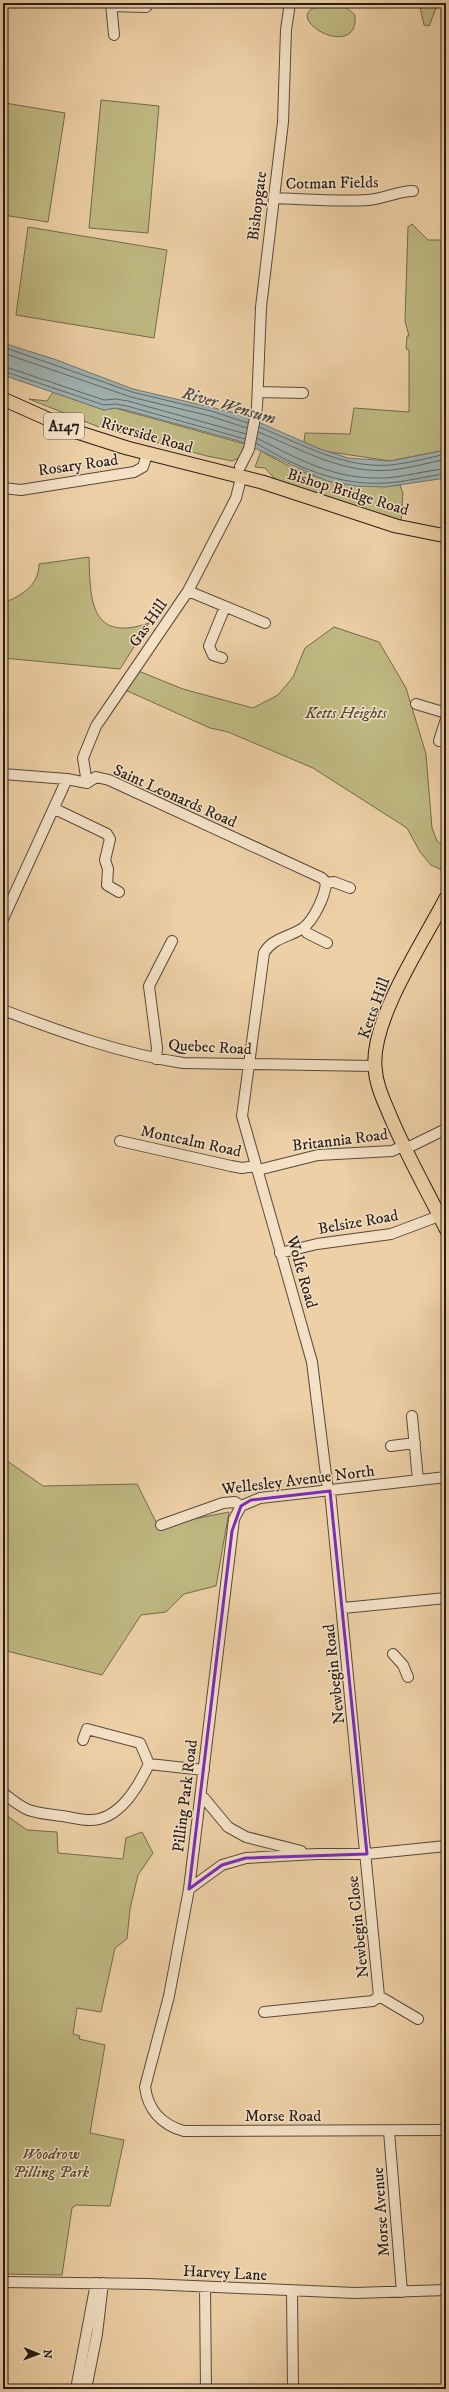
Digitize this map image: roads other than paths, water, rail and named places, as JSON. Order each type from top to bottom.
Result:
[{"type":"main road","name":"Riverside Road","points":[[3,399],[77,432],[148,454],[240,472]]},
{"type":"main road","name":"Bishop Bridge Road","points":[[240,472],[396,526],[446,536]]},
{"type":"main road","name":"Ketts Hill","points":[[446,898],[427,935],[410,962],[392,1001],[378,1037],[374,1066],[381,1096],[406,1151],[446,1230]]},
{"type":"street","name":"Bishopgate","points":[[240,472],[249,449],[257,410],[261,306],[283,122],[286,30],[290,3]]},
{"type":"street","points":[[114,35],[111,5],[146,7]]},
{"type":"street","name":"Cotman Fields","points":[[274,198],[368,200],[385,197],[400,191],[413,191]]},
{"type":"street","points":[[258,392],[303,393]]},
{"type":"street","name":"Rosary Road","points":[[3,488],[21,490],[134,472],[143,467],[148,454]]},
{"type":"street","name":"Gas Hill","points":[[87,783],[83,758],[96,726],[188,591],[236,498],[240,472]]},
{"type":"street","points":[[188,591],[265,623]]},
{"type":"street","points":[[222,658],[213,655],[209,646],[225,607]]},
{"type":"street","points":[[416,704],[446,712]]},
{"type":"street","points":[[439,741],[446,719]]},
{"type":"street","name":"Saint Leonards Road","points":[[3,774],[67,779],[87,783],[96,778],[109,780],[330,882],[350,888]]},
{"type":"street","points":[[3,919],[67,779]]},
{"type":"street","points":[[54,809],[107,834],[110,839],[105,860],[108,869],[107,885],[119,892]]},
{"type":"street","points":[[248,1064],[264,953],[268,946],[304,927],[330,882]]},
{"type":"street","points":[[304,927],[307,933],[327,943]]},
{"type":"street","points":[[156,1059],[157,1048],[149,986],[172,940]]},
{"type":"street","name":"Quebec Road","points":[[3,1010],[57,1030],[156,1059],[183,1063],[374,1066]]},
{"type":"street","name":"Wolfe Road","points":[[248,1064],[242,1116],[313,1367],[329,1491]]},
{"type":"street","name":"Britannia Road","points":[[257,1168],[318,1155],[406,1151],[446,1128]]},
{"type":"street","name":"Montcalm Road","points":[[120,1142],[231,1166],[257,1168]]},
{"type":"street","name":"Belsize Road","points":[[280,1253],[317,1244],[391,1234],[439,1216]]},
{"type":"street","points":[[412,1416],[418,1480]]},
{"type":"street","name":"Wellesley Avenue North","points":[[390,1446],[415,1443]]},
{"type":"street","name":"Wellesley Avenue North","points":[[161,1525],[223,1503],[235,1502],[241,1506],[260,1498],[446,1477]]},
{"type":"street","name":"Newbegin Road","points":[[329,1491],[343,1608],[367,1854]]},
{"type":"street","name":"Pilling Park Road","points":[[145,2087],[169,1996],[189,1889],[232,1531],[234,1519],[241,1506]]},
{"type":"street","points":[[343,1608],[446,1598]]},
{"type":"street","points":[[393,1654],[403,1665],[408,1677]]},
{"type":"street","points":[[83,1740],[86,1729],[140,1743],[149,1764]]},
{"type":"street","points":[[149,1764],[204,1770]]},
{"type":"street","points":[[3,1793],[30,1812],[89,1820],[101,1819],[117,1810],[131,1795],[149,1764]]},
{"type":"street","points":[[200,1798],[204,1798],[228,1827],[246,1837],[316,1854]]},
{"type":"street","points":[[189,1889],[222,1865],[246,1858],[316,1854],[367,1854],[446,1846]]},
{"type":"street","name":"Newbegin Close","points":[[367,1854],[379,1996]]},
{"type":"street","name":"Newbegin Close","points":[[264,2012],[373,2001],[379,1996]]},
{"type":"street","name":"Newbegin Close","points":[[379,1996],[418,2019]]},
{"type":"street","name":"Morse Road","points":[[145,2087],[147,2098],[160,2120],[172,2128],[184,2131],[446,2130]]},
{"type":"street","name":"Morse Avenue","points":[[389,2131],[402,2292]]},
{"type":"street","name":"Harvey Lane","points":[[3,2282],[99,2283],[292,2291],[402,2292],[446,2290]]},
{"type":"street","points":[[76,2389],[99,2283]]},
{"type":"street","points":[[86,2389],[97,2334],[99,2283]]},
{"type":"street","points":[[205,2287],[206,2389]]},
{"type":"street","points":[[292,2291],[293,2389]]},
{"type":"water","points":[[3,343],[54,359],[133,389],[240,414],[320,449],[348,458],[390,461],[446,450],[446,478],[385,487],[356,486],[327,481],[239,441],[126,410],[115,408],[104,410],[3,375]]},
{"type":"water label","name":"River Wensum","points":[[229,406]]},
{"type":"park label","name":"Ketts Heights","points":[[346,713]]},
{"type":"park label","name":"Woodrow Pilling Park","points":[[51,2163]]}]
